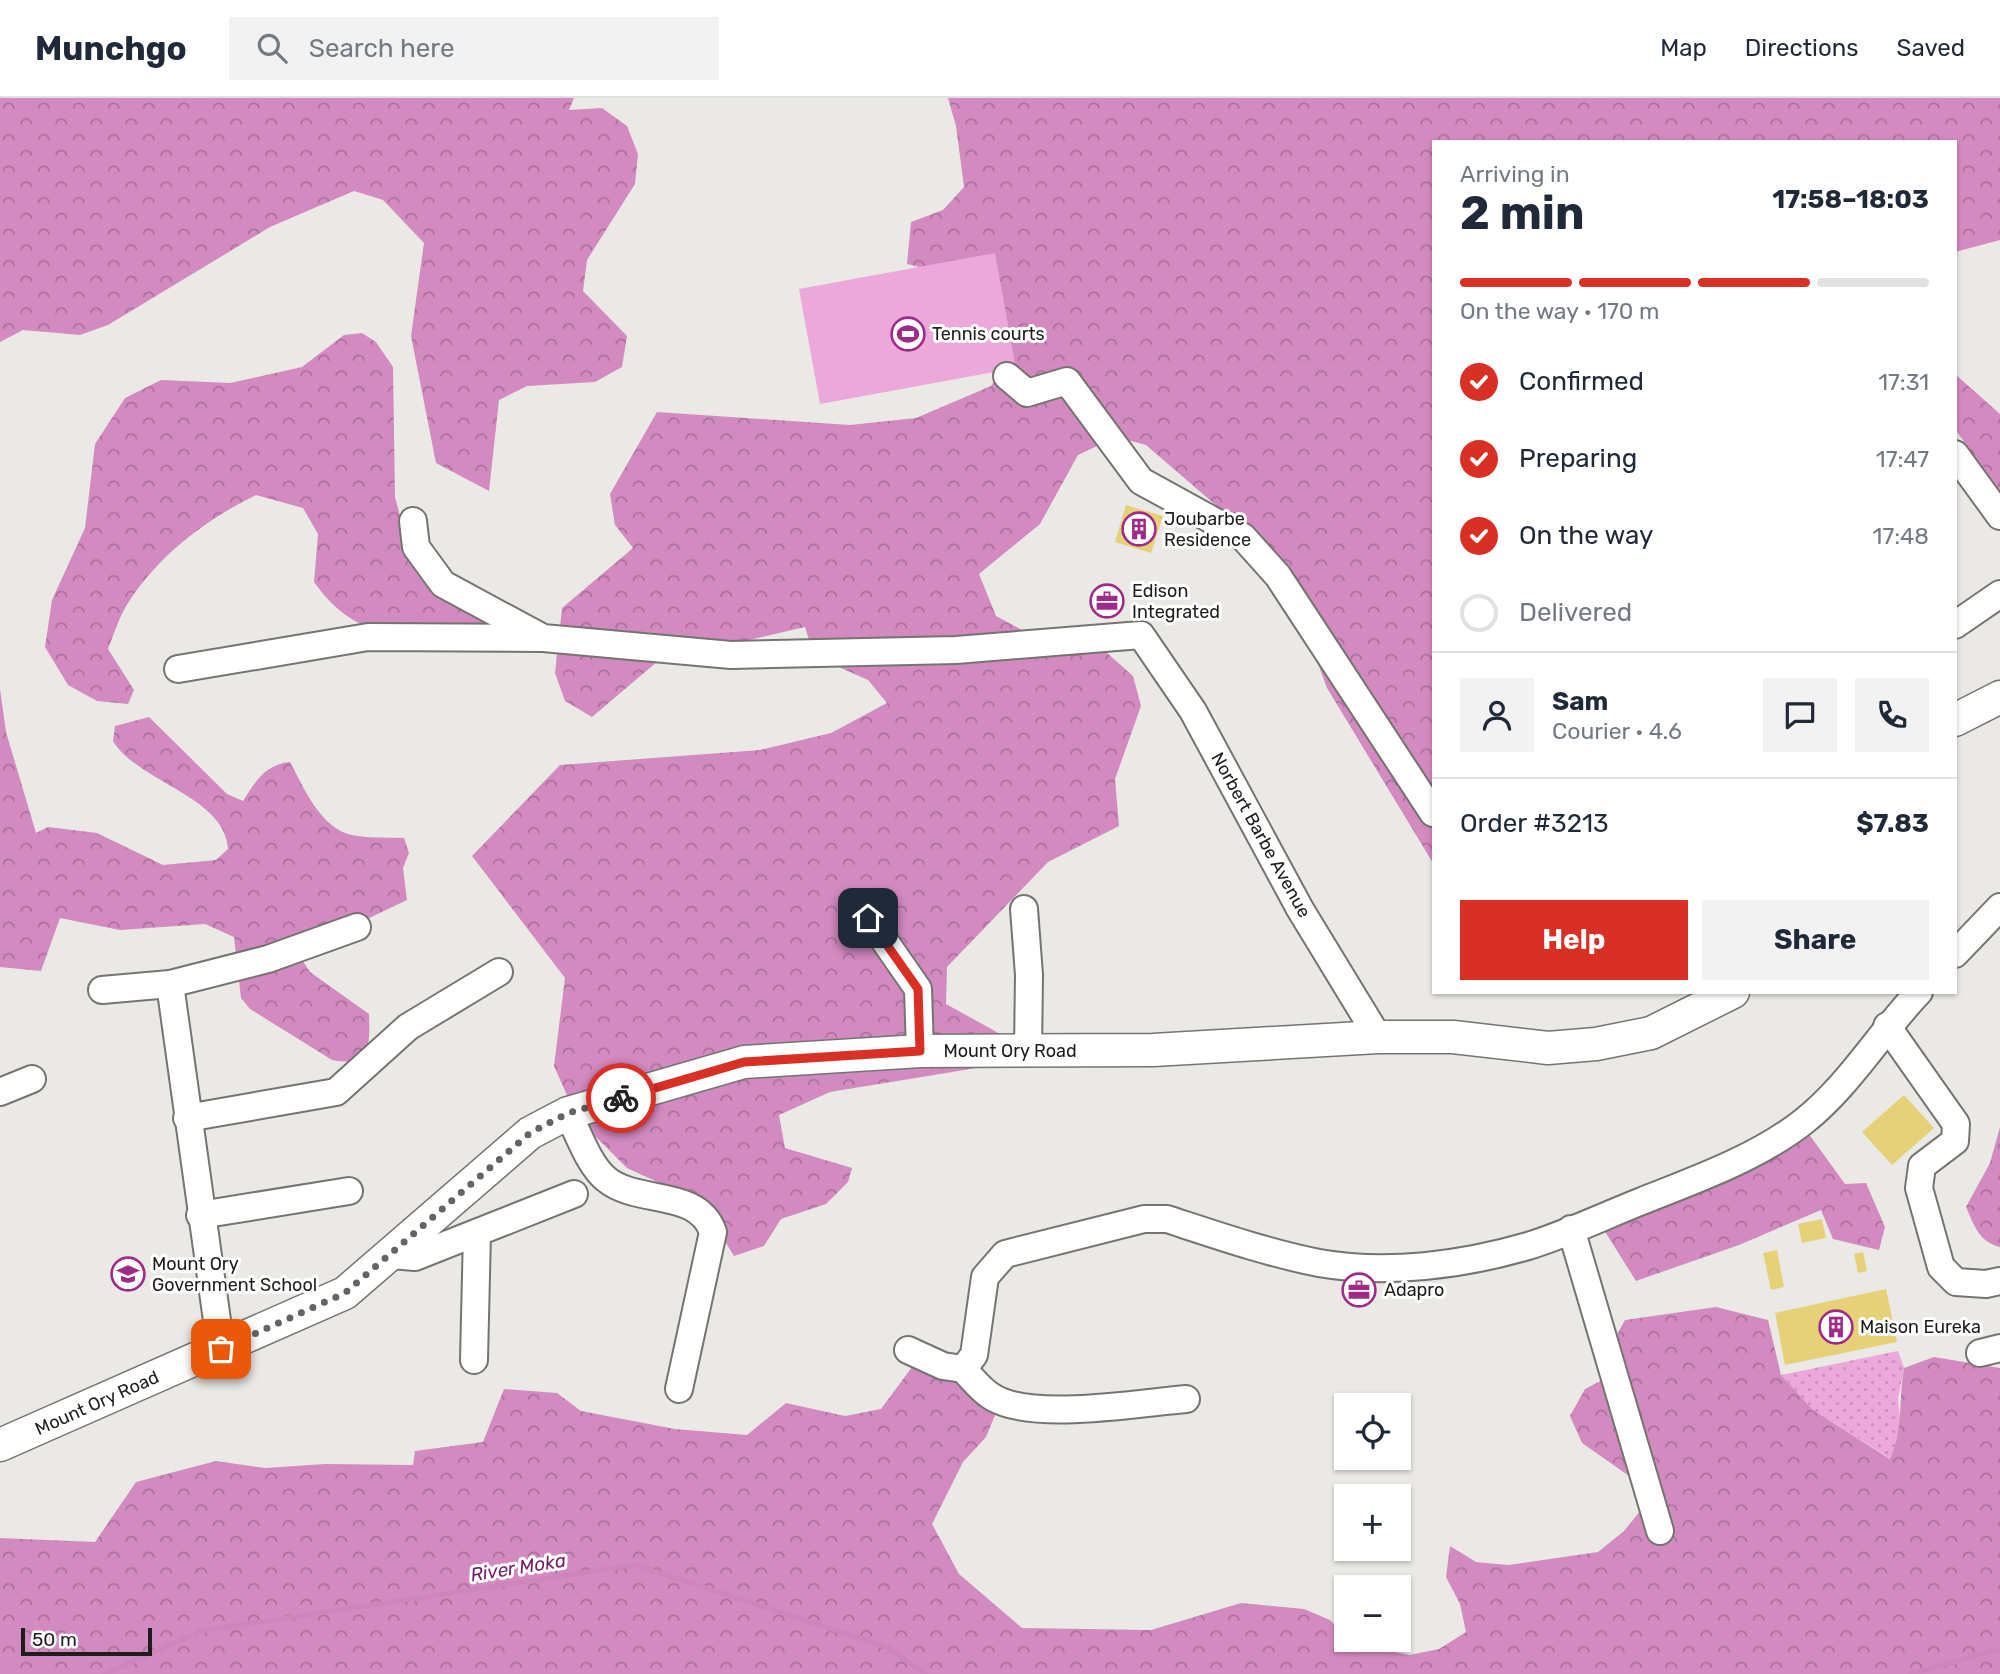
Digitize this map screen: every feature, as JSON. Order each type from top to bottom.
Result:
[{"type":"main road","points":[[1957,719],[2000,697]]},
{"type":"main road","name":"Mount Ory Road","points":[[0,1444],[345,1293],[530,1133],[568,1113],[744,1062],[920,1051],[1153,1050],[1378,1037],[1453,1037],[1548,1048],[1596,1044],[1651,1033],[1698,1013],[1730,994]]},
{"type":"street","points":[[1007,376],[1027,393],[1067,381],[1141,481],[1243,537],[1278,576],[1432,811]]},
{"type":"street","points":[[1957,457],[2000,516]]},
{"type":"street","points":[[413,521],[416,547],[443,584],[543,638]]},
{"type":"street","points":[[1957,624],[2000,594]]},
{"type":"street","name":"Norbert Barbe Avenue","points":[[543,638],[731,655],[956,650],[1141,635],[1193,711],[1300,909],[1378,1037]]},
{"type":"street","points":[[178,669],[368,637],[543,638]]},
{"type":"street","points":[[1957,952],[2000,907]]},
{"type":"street","points":[[1024,909],[1029,975],[1028,1051]]},
{"type":"street","points":[[868,918],[918,989],[920,1051]]},
{"type":"street","points":[[102,990],[170,984],[268,959],[357,927]]},
{"type":"street","points":[[187,1118],[336,1092],[408,1027],[499,972]]},
{"type":"street","points":[[170,984],[200,1215],[221,1349]]},
{"type":"street","points":[[962,1368],[974,1355],[985,1277],[1000,1258],[1005,1254],[1144,1219],[1167,1219],[1320,1263],[1372,1267],[1424,1267],[1528,1246],[1689,1182],[1753,1152],[1801,1124],[1830,1098],[1887,1026],[1917,994]]},
{"type":"street","points":[[1887,1026],[1956,1124],[1955,1141],[1922,1166],[1919,1188],[1941,1267],[1956,1282],[1986,1284],[2000,1281]]},
{"type":"street","points":[[0,1091],[32,1079]]},
{"type":"street","points":[[568,1113],[606,1179],[625,1189],[687,1205],[709,1219],[713,1232],[679,1389]]},
{"type":"street","points":[[200,1215],[349,1191]]},
{"type":"street","points":[[391,1255],[415,1257],[574,1195]]},
{"type":"street","points":[[1571,1229],[1660,1531]]},
{"type":"street","points":[[474,1360],[477,1233]]},
{"type":"street","points":[[908,1350],[943,1366],[962,1368],[992,1398],[1017,1408],[1057,1409],[1186,1399]]},
{"type":"shaded area","name":"Tennis courts","points":[[995,253],[1016,368],[820,404],[799,289]]},
{"type":"shaded area","points":[[1898,1351],[1904,1368],[1898,1399],[1901,1430],[1891,1459],[1813,1410],[1781,1375]]},
{"type":"green space","points":[[0,98],[574,98],[569,110],[602,108],[627,126],[638,154],[635,184],[587,260],[583,291],[627,336],[622,367],[595,382],[527,386],[499,400],[489,491],[436,463],[411,336],[424,243],[383,200],[354,191],[270,227],[108,325],[80,335],[23,330],[0,342]]},
{"type":"green space","points":[[948,98],[2000,98],[2000,240],[1957,251],[1957,140],[1432,140],[1432,861],[1327,688],[1285,574],[1255,539],[1146,445],[1116,437],[1078,455],[1040,524],[979,574],[996,616],[1058,649],[1106,652],[1133,676],[1141,706],[1115,779],[1119,826],[1048,862],[947,967],[946,1004],[1022,1046],[1019,1061],[830,1092],[779,1115],[785,1148],[852,1168],[848,1182],[826,1204],[781,1219],[764,1246],[734,1256],[701,1202],[627,1168],[577,1118],[554,1066],[565,978],[472,856],[560,765],[760,750],[831,733],[887,703],[868,680],[814,656],[805,627],[658,661],[592,717],[565,701],[555,673],[562,608],[633,548],[615,525],[610,494],[657,412],[850,425],[916,418],[991,386],[1009,357],[964,278],[907,264],[911,222],[943,210],[964,187],[956,126]]},
{"type":"green space","points":[[362,333],[376,342],[393,367],[395,497],[408,546],[492,620],[482,633],[372,629],[354,621],[333,604],[314,582],[318,534],[303,508],[256,495],[184,540],[154,569],[128,603],[108,649],[134,690],[128,704],[97,701],[68,685],[45,647],[52,600],[85,528],[95,444],[125,398],[161,380],[230,383],[302,367],[344,335]]},
{"type":"green space","points":[[1957,376],[2000,414],[2000,493],[1957,432]]},
{"type":"green space","points":[[0,689],[6,732],[36,833],[48,827],[97,833],[163,865],[216,860],[228,849],[224,831],[213,816],[141,768],[113,741],[115,726],[149,717],[227,794],[243,801],[267,770],[290,762],[320,814],[338,829],[362,837],[404,838],[409,853],[403,868],[407,900],[365,920],[302,960],[310,972],[369,1014],[368,1044],[361,1057],[345,1062],[332,1060],[250,1009],[241,998],[234,937],[205,924],[120,930],[60,918],[41,971],[0,967]]},
{"type":"green space","points":[[2000,1127],[2000,1247],[1982,1237],[1966,1207],[1990,1163]]},
{"type":"green space","points":[[1806,1130],[1845,1184],[1866,1183],[1885,1227],[1879,1250],[1833,1239],[1821,1210],[1739,1245],[1636,1281],[1604,1230]]},
{"type":"green space","points":[[1716,1307],[1768,1320],[1781,1375],[1813,1410],[1890,1459],[1899,1426],[1904,1368],[1934,1357],[2000,1368],[2000,1674],[0,1674],[0,1538],[95,1542],[136,1482],[216,1461],[265,1468],[325,1464],[413,1465],[415,1451],[483,1442],[504,1389],[557,1393],[581,1411],[675,1429],[747,1435],[786,1403],[845,1416],[881,1409],[918,1359],[947,1371],[998,1408],[986,1437],[963,1462],[932,1524],[959,1574],[1022,1628],[1151,1630],[1241,1603],[1304,1609],[1330,1620],[1334,1624],[1334,1652],[1394,1652],[1409,1655],[1439,1649],[1466,1632],[1460,1604],[1446,1577],[1450,1546],[1476,1562],[1508,1565],[1598,1552],[1624,1531],[1645,1505],[1632,1478],[1582,1443],[1570,1416],[1585,1389],[1612,1375],[1610,1347],[1625,1320]]},
{"type":"building","name":"Joubarbe Residence","points":[[1126,505],[1163,516],[1151,553],[1115,542]]},
{"type":"building","points":[[1904,1095],[1934,1128],[1892,1165],[1862,1132]]},
{"type":"building","points":[[1822,1219],[1826,1238],[1802,1243],[1798,1224]]},
{"type":"building","points":[[1777,1250],[1784,1287],[1771,1290],[1763,1253]]},
{"type":"building","points":[[1863,1252],[1867,1271],[1858,1273],[1854,1254]]},
{"type":"building","name":"Maison Eureka","points":[[1886,1289],[1897,1342],[1785,1365],[1775,1313]]},
{"type":"waterway","name":"River Moka","points":[[105,1674],[201,1631],[635,1565],[887,1647],[926,1674]]},
{"type":"waterway","name":"River Moka","points":[[1911,1674],[2000,1649]]},
{"type":"way so far","points":[[221,1349],[345,1293],[530,1133],[568,1113],[621,1098]]},
{"type":"place","name":"Tennis courts","points":[[908,334]]},
{"type":"place","name":"Joubarbe Residence","points":[[1139,529]]},
{"type":"place","name":"Edison Integrated","points":[[1107,601]]},
{"type":"place","name":"Mount Ory Government School","points":[[128,1274]]},
{"type":"place","name":"Adapro","points":[[1359,1290]]},
{"type":"place","name":"Maison Eureka","points":[[1836,1327]]},
{"type":"route","points":[[621,1098],[744,1062],[920,1051],[918,989],[868,918]]}]
